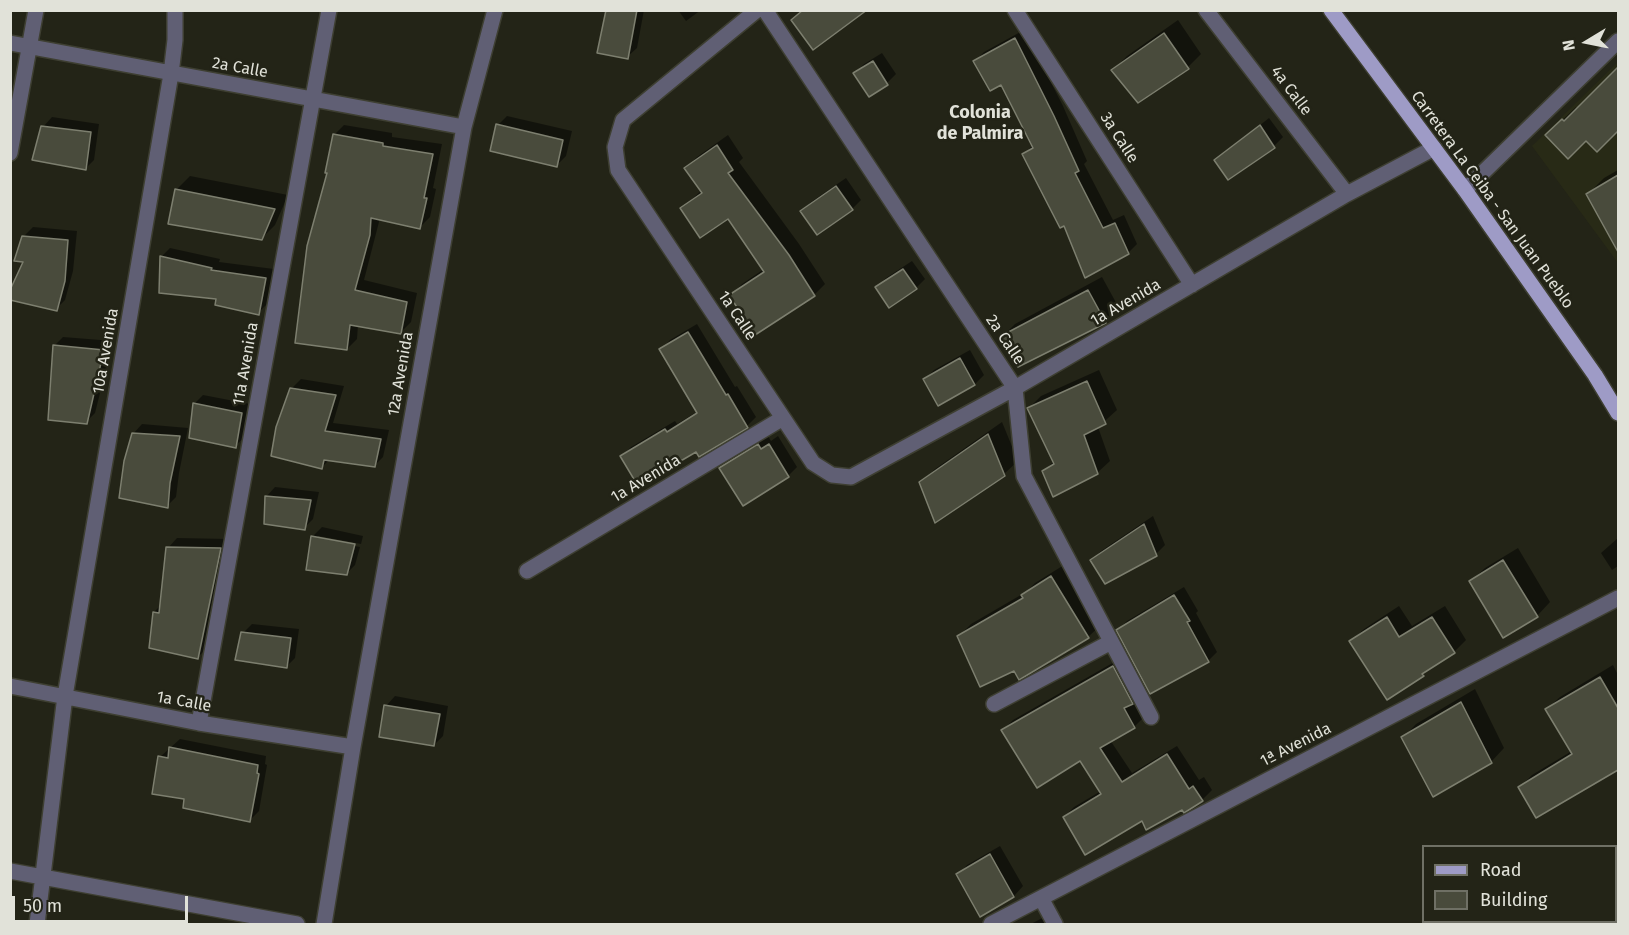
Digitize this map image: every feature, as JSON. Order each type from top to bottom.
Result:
[{"type":"main road","name":"Carretera La Ceiba - San Juan Pueblo","points":[[1331,10],[1465,190],[1595,375],[1618,413]]},
{"type":"street","points":[[10,153],[36,10]]},
{"type":"street","name":"10a Avenida","points":[[37,924],[65,696],[171,74],[175,40],[175,10]]},
{"type":"street","name":"11a Avenida","points":[[199,723],[329,10]]},
{"type":"street","name":"12a Avenida","points":[[324,924],[353,747],[464,127],[495,10]]},
{"type":"street","name":"1a Calle","points":[[757,10],[623,120],[615,147],[618,170],[813,463],[832,475]]},
{"type":"street","name":"2a Calle","points":[[765,10],[1015,388],[1024,476],[1151,717]]},
{"type":"street","name":"3a Calle","points":[[1015,10],[1192,285]]},
{"type":"street","name":"4a Calle","points":[[1206,10],[1347,194]]},
{"type":"street","points":[[1465,190],[1618,41]]},
{"type":"street","name":"2a Calle","points":[[10,43],[464,127]]},
{"type":"street","name":"1a Avenida","points":[[832,475],[851,477],[1015,388],[1347,194],[1434,148]]},
{"type":"street","name":"1a Avenida","points":[[527,571],[783,418]]},
{"type":"street","name":"1ª Avenida","points":[[991,924],[1618,598]]},
{"type":"street","points":[[994,704],[1111,642]]},
{"type":"street","name":"1a Calle","points":[[10,686],[199,723],[353,747]]},
{"type":"street","points":[[10,871],[297,924]]},
{"type":"street","points":[[1041,898],[1055,924]]},
{"type":"shaded area","points":[[1618,62],[1618,263],[1532,146]]},
{"type":"building","points":[[606,10],[637,10],[628,59],[597,53]]},
{"type":"building","points":[[803,10],[867,10],[813,50],[791,20]]},
{"type":"building","points":[[1164,33],[1189,69],[1138,103],[1111,70]]},
{"type":"building","points":[[1015,38],[1054,116],[1079,171],[1075,173],[1103,228],[1115,223],[1129,254],[1085,278],[1064,226],[1060,228],[1022,154],[1033,148],[1001,85],[990,91],[973,61]]},
{"type":"building","points":[[873,61],[888,85],[869,97],[853,73]]},
{"type":"building","points":[[1618,67],[1618,131],[1597,152],[1586,141],[1568,159],[1545,135],[1562,119],[1564,121]]},
{"type":"building","points":[[496,124],[563,140],[557,167],[490,151]]},
{"type":"building","points":[[1260,125],[1275,148],[1228,180],[1214,160]]},
{"type":"building","points":[[41,126],[91,132],[86,170],[32,160]]},
{"type":"building","points":[[333,134],[383,143],[383,146],[433,154],[420,229],[371,218],[370,235],[355,290],[407,302],[401,334],[350,325],[347,350],[295,343],[307,246],[327,173],[325,173]]},
{"type":"building","points":[[717,145],[733,170],[728,173],[789,255],[815,296],[755,335],[729,295],[764,272],[728,219],[700,238],[680,208],[702,193],[684,168]]},
{"type":"building","points":[[1618,175],[1618,252],[1586,194]]},
{"type":"building","points":[[836,186],[853,210],[817,235],[800,211]]},
{"type":"building","points":[[175,189],[275,209],[262,240],[168,224]]},
{"type":"building","points":[[22,236],[68,240],[65,281],[57,311],[10,300],[10,290],[23,262],[14,261]]},
{"type":"building","points":[[160,256],[212,268],[211,270],[266,278],[259,315],[215,305],[216,299],[159,293]]},
{"type":"building","points":[[903,269],[917,289],[889,308],[875,287]]},
{"type":"building","points":[[1088,290],[1106,323],[1018,367],[999,337]]},
{"type":"building","points":[[688,332],[748,428],[699,457],[696,452],[638,486],[620,456],[665,429],[667,432],[697,413],[659,349]]},
{"type":"building","points":[[53,345],[104,350],[87,424],[48,420]]},
{"type":"building","points":[[960,358],[975,385],[938,406],[923,379]]},
{"type":"building","points":[[1087,381],[1106,424],[1084,435],[1098,474],[1053,497],[1042,471],[1054,464],[1027,408]]},
{"type":"building","points":[[290,388],[336,395],[325,431],[381,439],[375,467],[324,460],[322,469],[271,456],[276,427]]},
{"type":"building","points":[[193,403],[242,413],[236,448],[189,438]]},
{"type":"building","points":[[132,433],[180,436],[170,483],[168,508],[119,498],[124,461]]},
{"type":"building","points":[[988,434],[1005,476],[935,523],[919,482]]},
{"type":"building","points":[[758,444],[761,449],[769,444],[789,477],[743,506],[719,468]]},
{"type":"building","points":[[265,496],[311,500],[305,530],[264,524]]},
{"type":"building","points":[[1144,524],[1157,556],[1105,584],[1090,560]]},
{"type":"building","points":[[311,536],[355,544],[347,575],[306,570]]},
{"type":"building","points":[[166,547],[221,548],[198,659],[149,648],[153,612],[159,613]]},
{"type":"building","points":[[1503,560],[1538,617],[1503,638],[1469,581]]},
{"type":"building","points":[[1051,576],[1089,638],[1019,680],[1014,671],[980,687],[957,636],[1023,598],[1021,595]]},
{"type":"building","points":[[1174,595],[1190,621],[1187,622],[1209,662],[1150,694],[1116,630]]},
{"type":"building","points":[[1387,617],[1399,637],[1432,617],[1455,653],[1387,700],[1349,641]]},
{"type":"building","points":[[241,632],[291,638],[287,668],[235,660]]},
{"type":"building","points":[[1113,666],[1133,704],[1124,708],[1135,728],[1100,748],[1122,782],[1167,754],[1189,789],[1193,786],[1203,801],[1184,813],[1182,810],[1146,830],[1142,821],[1085,855],[1063,817],[1101,794],[1080,761],[1037,788],[1001,730]]},
{"type":"building","points":[[1600,677],[1618,708],[1618,770],[1536,818],[1518,787],[1572,754],[1545,709]]},
{"type":"building","points":[[1461,702],[1492,763],[1433,797],[1401,737]]},
{"type":"building","points":[[384,705],[440,714],[434,746],[379,737]]},
{"type":"building","points":[[169,747],[258,765],[257,773],[259,774],[250,822],[183,808],[184,799],[152,794],[158,756],[168,758]]},
{"type":"building","points":[[990,854],[1014,897],[980,917],[956,874]]},
{"type":"district","name":"Colonia de Palmira","points":[[980,123]]}]
